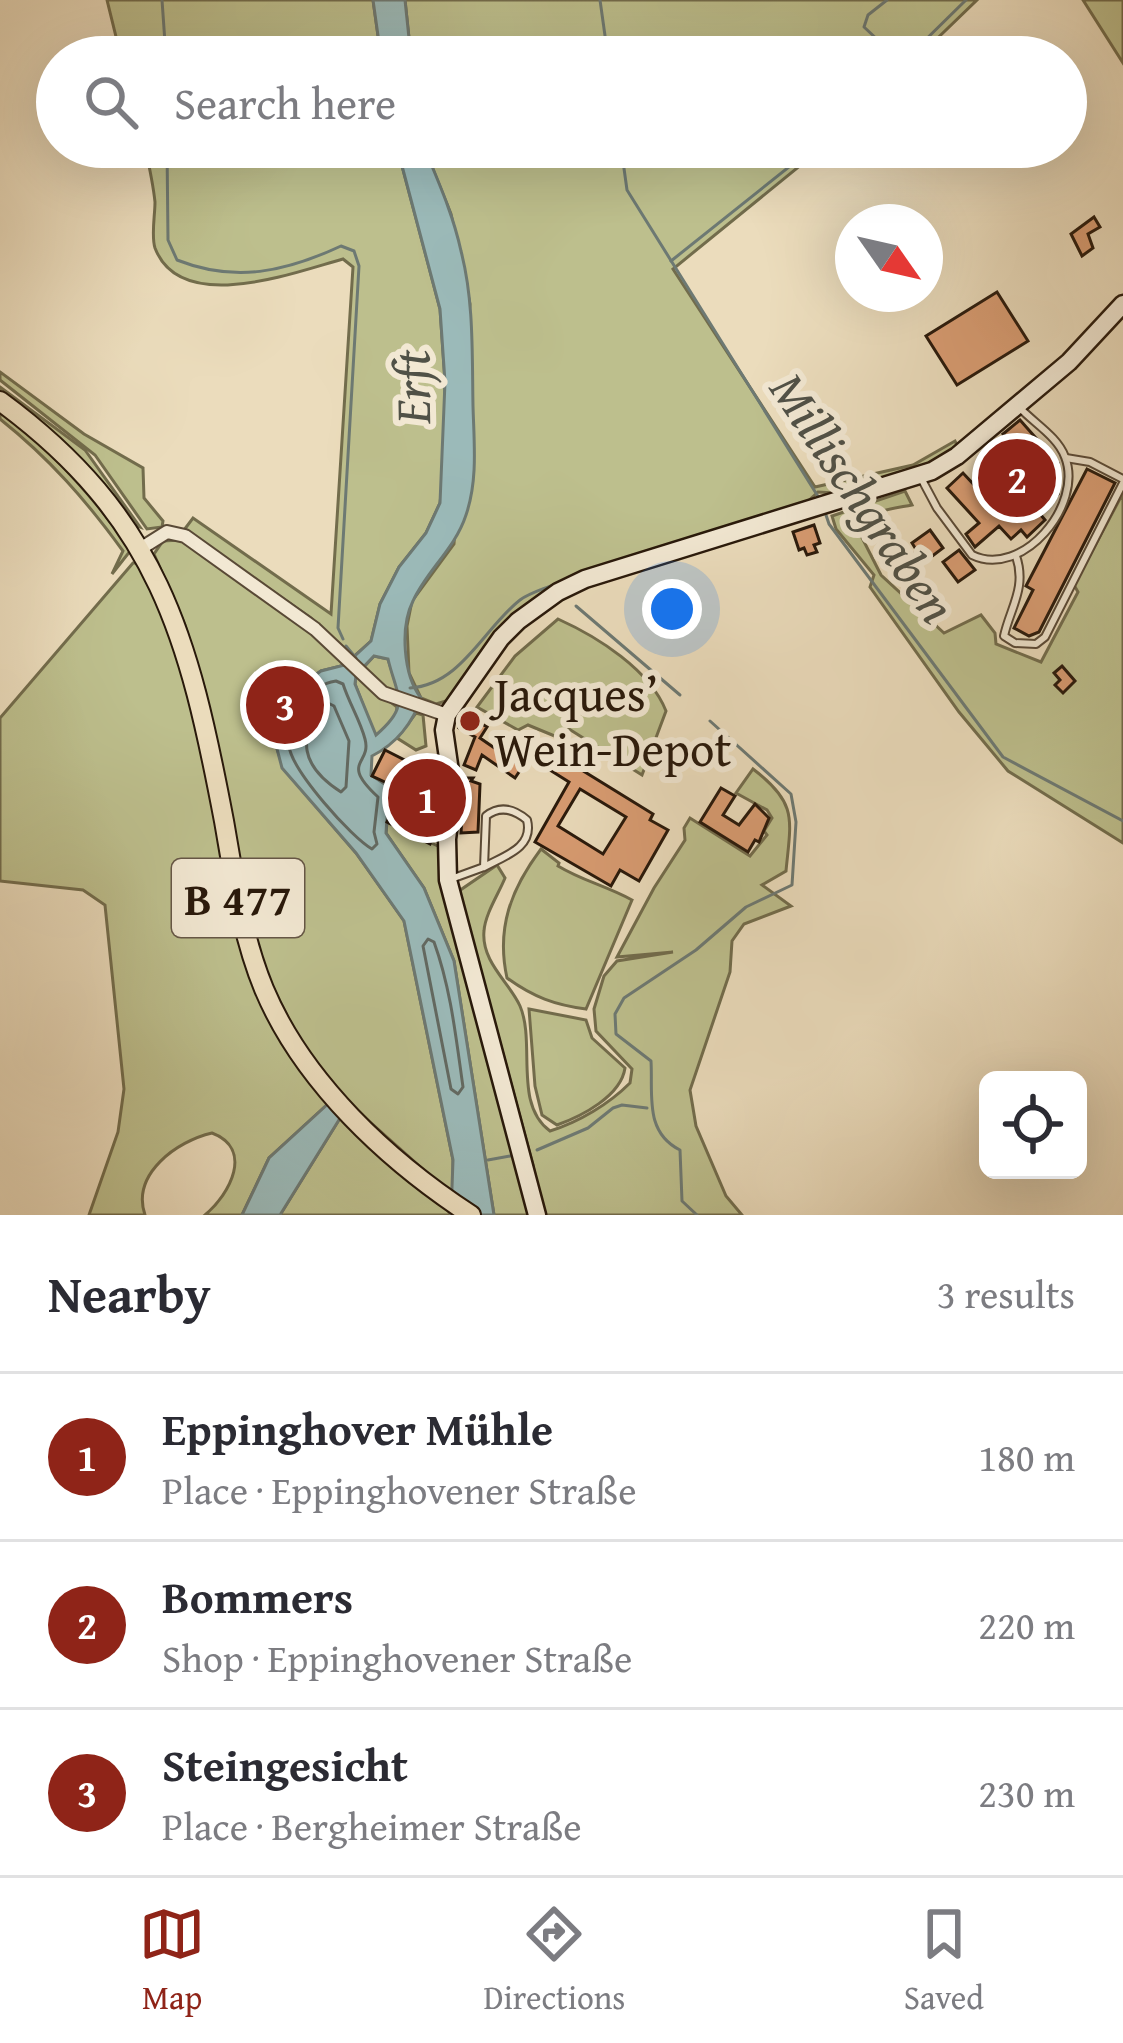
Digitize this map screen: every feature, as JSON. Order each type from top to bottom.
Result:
[{"type":"main road","points":[[537,1215],[448,880],[447,839],[454,792],[447,715],[501,638],[558,592],[627,564],[920,476],[957,456],[1018,405],[1089,343],[1123,304]]},
{"type":"main road","name":"B 477","points":[[0,401],[74,464],[140,549],[167,602],[189,658],[247,939],[266,993],[300,1054],[377,1141],[471,1215]]},
{"type":"street","points":[[140,549],[166,532],[184,536],[315,629],[391,698],[447,715]]},
{"type":"lane","points":[[920,476],[969,552],[987,560],[1016,555],[1039,539],[1067,484],[1066,458],[1018,405]]},
{"type":"lane","points":[[1016,555],[1021,572],[1018,602],[1004,636],[1015,644],[1036,644],[1045,637],[1123,481],[1090,463],[1066,458]]},
{"type":"lane","points":[[448,880],[484,867],[521,846],[527,838],[527,820],[514,810],[486,816],[484,867]]},
{"type":"green space","points":[[107,0],[373,0],[378,36],[116,36]]},
{"type":"green space","points":[[405,0],[977,0],[940,36],[409,36]]},
{"type":"green space","points":[[1083,0],[1123,0],[1123,63]]},
{"type":"green space","points":[[149,168],[403,168],[440,309],[444,467],[440,503],[426,533],[399,567],[380,604],[371,641],[352,658],[311,618],[184,530],[193,518],[331,614],[353,267],[343,259],[241,284],[189,280],[169,269],[155,248]]},
{"type":"green space","points":[[432,168],[797,168],[673,269],[815,487],[913,465],[955,441],[958,447],[936,462],[836,493],[818,492],[805,504],[556,587],[446,701],[436,704],[421,698],[409,673],[407,626],[412,601],[454,544],[470,304],[451,214]]},
{"type":"green space","points":[[0,372],[84,434],[143,468],[144,498],[163,521],[162,527],[147,529],[95,455],[0,380]]},
{"type":"green space","points":[[0,387],[85,450],[140,527],[131,524],[0,394]]},
{"type":"green space","points":[[0,410],[71,475],[131,550],[112,574],[123,551],[66,480],[0,419]]},
{"type":"green space","points":[[905,491],[912,505],[875,514],[857,528],[881,575],[944,633],[981,615],[995,633],[996,644],[1041,662],[1078,592],[1074,585],[1123,493],[1123,843],[1008,771],[959,712],[870,587],[874,575],[836,529],[832,516]]},
{"type":"green space","points":[[181,540],[305,627],[345,665],[308,680],[286,713],[276,745],[283,768],[356,853],[404,921],[453,1160],[453,1196],[351,1105],[306,1050],[272,990],[253,937],[205,690],[185,625],[154,554],[163,541]]},
{"type":"green space","points":[[133,563],[140,563],[182,660],[234,909],[330,1102],[269,1158],[242,1215],[205,1215],[223,1196],[234,1172],[232,1150],[212,1133],[185,1143],[151,1173],[142,1200],[145,1215],[89,1215],[118,1132],[124,1089],[105,905],[83,890],[0,881],[0,718]]},
{"type":"green space","points":[[558,619],[621,656],[658,696],[666,711],[642,775],[569,729],[557,737],[528,725],[518,730],[477,707],[515,656]]},
{"type":"green space","points":[[374,656],[388,659],[399,694],[363,668]]},
{"type":"green space","points":[[356,675],[397,707],[396,715],[378,735],[355,684]]},
{"type":"green space","points":[[416,713],[423,715],[426,746],[416,750],[397,738]]},
{"type":"green space","points":[[753,769],[778,792],[790,825],[786,871],[762,885],[791,906],[744,924],[732,941],[730,972],[690,1090],[696,1126],[726,1196],[742,1215],[542,1215],[533,1165],[459,891],[497,865],[505,878],[487,918],[484,942],[491,962],[520,1006],[532,1105],[550,1131],[561,1127],[603,1105],[630,1083],[632,1069],[596,1031],[594,1009],[604,976],[617,961],[673,952],[617,957],[685,840],[684,828],[690,818],[750,856],[767,835],[764,831],[772,818],[767,810],[736,793]]},
{"type":"green space","points":[[387,822],[442,848],[532,1215],[494,1215],[454,961],[424,888],[386,833]]},
{"type":"green space","points":[[541,849],[558,866],[632,900],[586,1009],[545,999],[507,978],[503,942],[509,910],[521,879]]},
{"type":"green space","points":[[529,1009],[586,1020],[592,1038],[625,1068],[608,1096],[557,1125],[542,1115],[535,1086]]},
{"type":"green space","points":[[342,1115],[444,1205],[451,1215],[280,1215]]},
{"type":"water","points":[[373,0],[405,0],[409,36],[378,36]]},
{"type":"water","points":[[403,168],[433,168],[458,237],[470,308],[474,461],[470,502],[461,527],[409,612],[407,664],[421,698],[403,732],[372,756],[371,775],[389,787],[386,833],[424,888],[454,961],[494,1215],[451,1215],[453,1160],[404,921],[356,853],[282,768],[276,745],[286,713],[308,680],[345,665],[371,641],[380,604],[440,503],[445,382],[440,309]],"holes":[[[374,656],[388,659],[398,708],[376,735],[355,684],[356,675]]]},
{"type":"water","points":[[330,1102],[342,1115],[280,1215],[242,1215],[269,1158]]},
{"type":"building","points":[[1094,217],[1100,227],[1088,234],[1093,248],[1082,256],[1071,234]]},
{"type":"building","points":[[997,292],[1028,341],[957,385],[926,336]]},
{"type":"building","points":[[1020,420],[1058,463],[1044,479],[1058,494],[1040,514],[1045,520],[1027,537],[1021,530],[1011,539],[999,526],[975,547],[966,534],[979,523],[947,488],[963,473],[985,491],[1018,461],[1011,453],[1016,449],[1003,434]]},
{"type":"building","points":[[1087,469],[1115,483],[1039,632],[1029,636],[1014,628],[1033,590],[1026,586]]},
{"type":"building","points":[[814,525],[820,543],[814,545],[817,552],[807,555],[804,548],[799,550],[793,532]]},
{"type":"building","points":[[930,530],[943,548],[919,566],[912,543]]},
{"type":"building","points":[[959,550],[975,570],[958,582],[943,562]]},
{"type":"building","points":[[1062,666],[1075,681],[1063,693],[1055,685],[1060,680],[1054,673]]},
{"type":"building","points":[[467,715],[487,727],[480,738],[515,762],[533,740],[653,814],[650,820],[668,830],[639,881],[620,870],[611,886],[535,842],[569,782],[526,755],[515,778],[482,755],[476,770],[464,765],[475,737],[459,728]],"holes":[[[580,789],[626,817],[603,854],[558,826]]]},
{"type":"building","points":[[385,750],[438,777],[440,791],[426,822],[436,827],[430,844],[387,822],[402,790],[372,776]]},
{"type":"building","points":[[464,778],[480,784],[478,832],[461,833]]},
{"type":"building","points":[[721,788],[735,796],[723,815],[739,825],[755,804],[769,818],[759,842],[755,840],[748,852],[700,822]]},
{"type":"waterway","points":[[162,0],[165,36]]},
{"type":"waterway","name":"Millischgraben","points":[[600,0],[605,36]]},
{"type":"waterway","points":[[874,36],[864,27],[868,15],[887,0]]},
{"type":"waterway","points":[[929,36],[966,0]]},
{"type":"waterway","points":[[167,168],[168,240],[177,260],[240,273],[280,268],[341,246],[354,251],[359,266],[338,628],[343,639]]},
{"type":"waterway","name":"Millischgraben","points":[[624,168],[627,190],[819,498]]},
{"type":"waterway","points":[[671,261],[788,168]]},
{"type":"waterway","name":"Millischgraben","points":[[825,512],[829,524],[1003,757],[1123,821]]},
{"type":"waterway","points":[[410,688],[444,677],[520,600],[555,584]]},
{"type":"waterway","points":[[576,606],[680,695]]},
{"type":"waterway","points":[[346,646],[356,658]]},
{"type":"waterway","points":[[697,1215],[682,1201],[680,1150],[668,1142],[656,1123],[651,1061],[616,1034],[615,1014],[624,998],[696,950],[746,907],[792,885],[796,822],[791,794],[710,721]]},
{"type":"waterway","points":[[537,1150],[588,1128],[613,1108],[647,1108]]},
{"type":"waterway","points":[[488,1160],[510,1156]]},
{"type":"place","name":"Bommers","points":[[1017,478]]},
{"type":"place","name":"Steingesicht","points":[[285,705]]},
{"type":"place","name":"Jacques’ Wein-Depot","points":[[470,721]]},
{"type":"place","name":"Eppinghover Mühle","points":[[427,798]]},
{"type":"water label","name":"Erft","points":[[411,387]]}]
